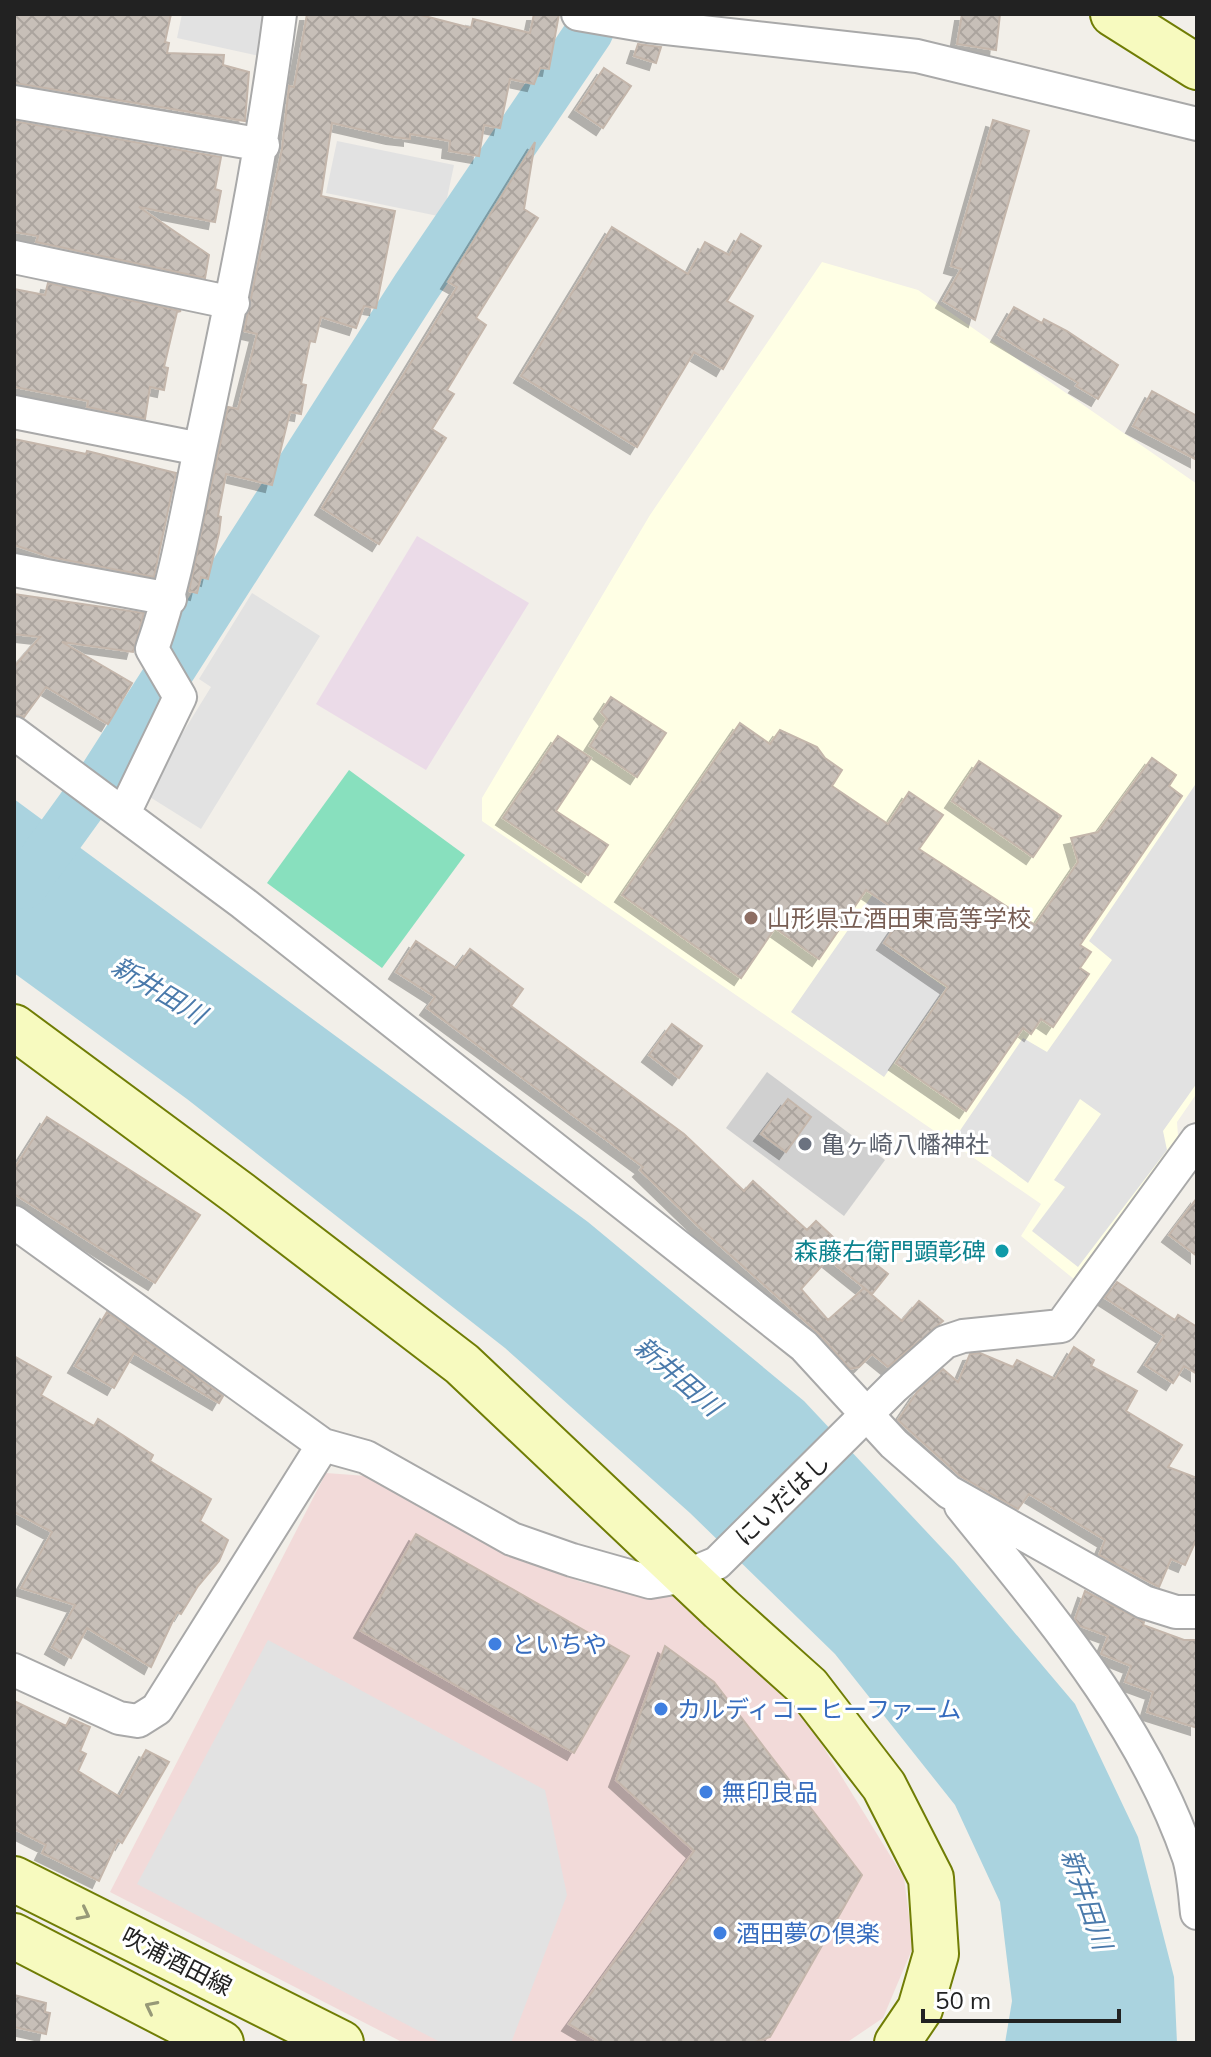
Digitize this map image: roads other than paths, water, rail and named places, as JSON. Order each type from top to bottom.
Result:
[{"type":"street","points":[[124,813],[180,697],[152,649],[170,599],[233,303],[263,145],[280,14]]},
{"type":"street","points":[[578,14],[648,26],[917,56],[1197,124]]},
{"type":"street","points":[[1113,14],[1197,67]]},
{"type":"street","points":[[14,102],[263,145]]},
{"type":"street","points":[[14,257],[233,303]]},
{"type":"street","points":[[14,412],[200,449]]},
{"type":"street","points":[[14,570],[170,599]]},
{"type":"street","points":[[14,733],[124,813],[804,1346],[858,1425],[894,1444],[949,1492],[1080,1653],[1161,1790],[1190,1861],[1197,1913]]},
{"type":"street","points":[[14,1027],[462,1364],[701,1569],[808,1687],[884,1786],[931,1878],[936,1954],[920,2009],[897,2043]]},
{"type":"street","name":"にいだはし","points":[[701,1569],[945,1342],[963,1336],[1061,1326],[1197,1140]]},
{"type":"street","points":[[14,1222],[323,1445],[366,1457],[512,1539],[650,1582],[701,1569]]},
{"type":"street","points":[[14,1670],[119,1718],[138,1721],[157,1709],[323,1445]]},
{"type":"street","points":[[949,1492],[1144,1602],[1176,1612],[1197,1612]]},
{"type":"street","name":"吹浦酒田線","points":[[14,1879],[341,2043]]},
{"type":"street","points":[[14,1936],[221,2043]]},
{"type":"water","name":"新井田川","points":[[14,799],[588,1222],[804,1401],[954,1561],[1075,1704],[1138,1837],[1174,1977],[1177,2043],[1005,2043],[1012,2001],[1000,1902],[955,1805],[835,1654],[690,1513],[505,1348],[187,1099],[14,973]]},
{"type":"waterway","points":[[24,885],[105,773],[416,287],[589,32],[597,14]]},
{"type":"place","name":"山形県立酒田東高等学校","points":[[751,918]]},
{"type":"place","name":"亀ヶ崎八幡神社","points":[[805,1144]]},
{"type":"place","name":"森藤右衛門顕彰碑","points":[[1002,1251]]},
{"type":"place","name":"といちや","points":[[495,1644]]},
{"type":"place","name":"カルディコーヒーファーム","points":[[661,1709]]},
{"type":"place","name":"無印良品","points":[[706,1792]]},
{"type":"place","name":"酒田夢の倶楽","points":[[720,1933]]}]
